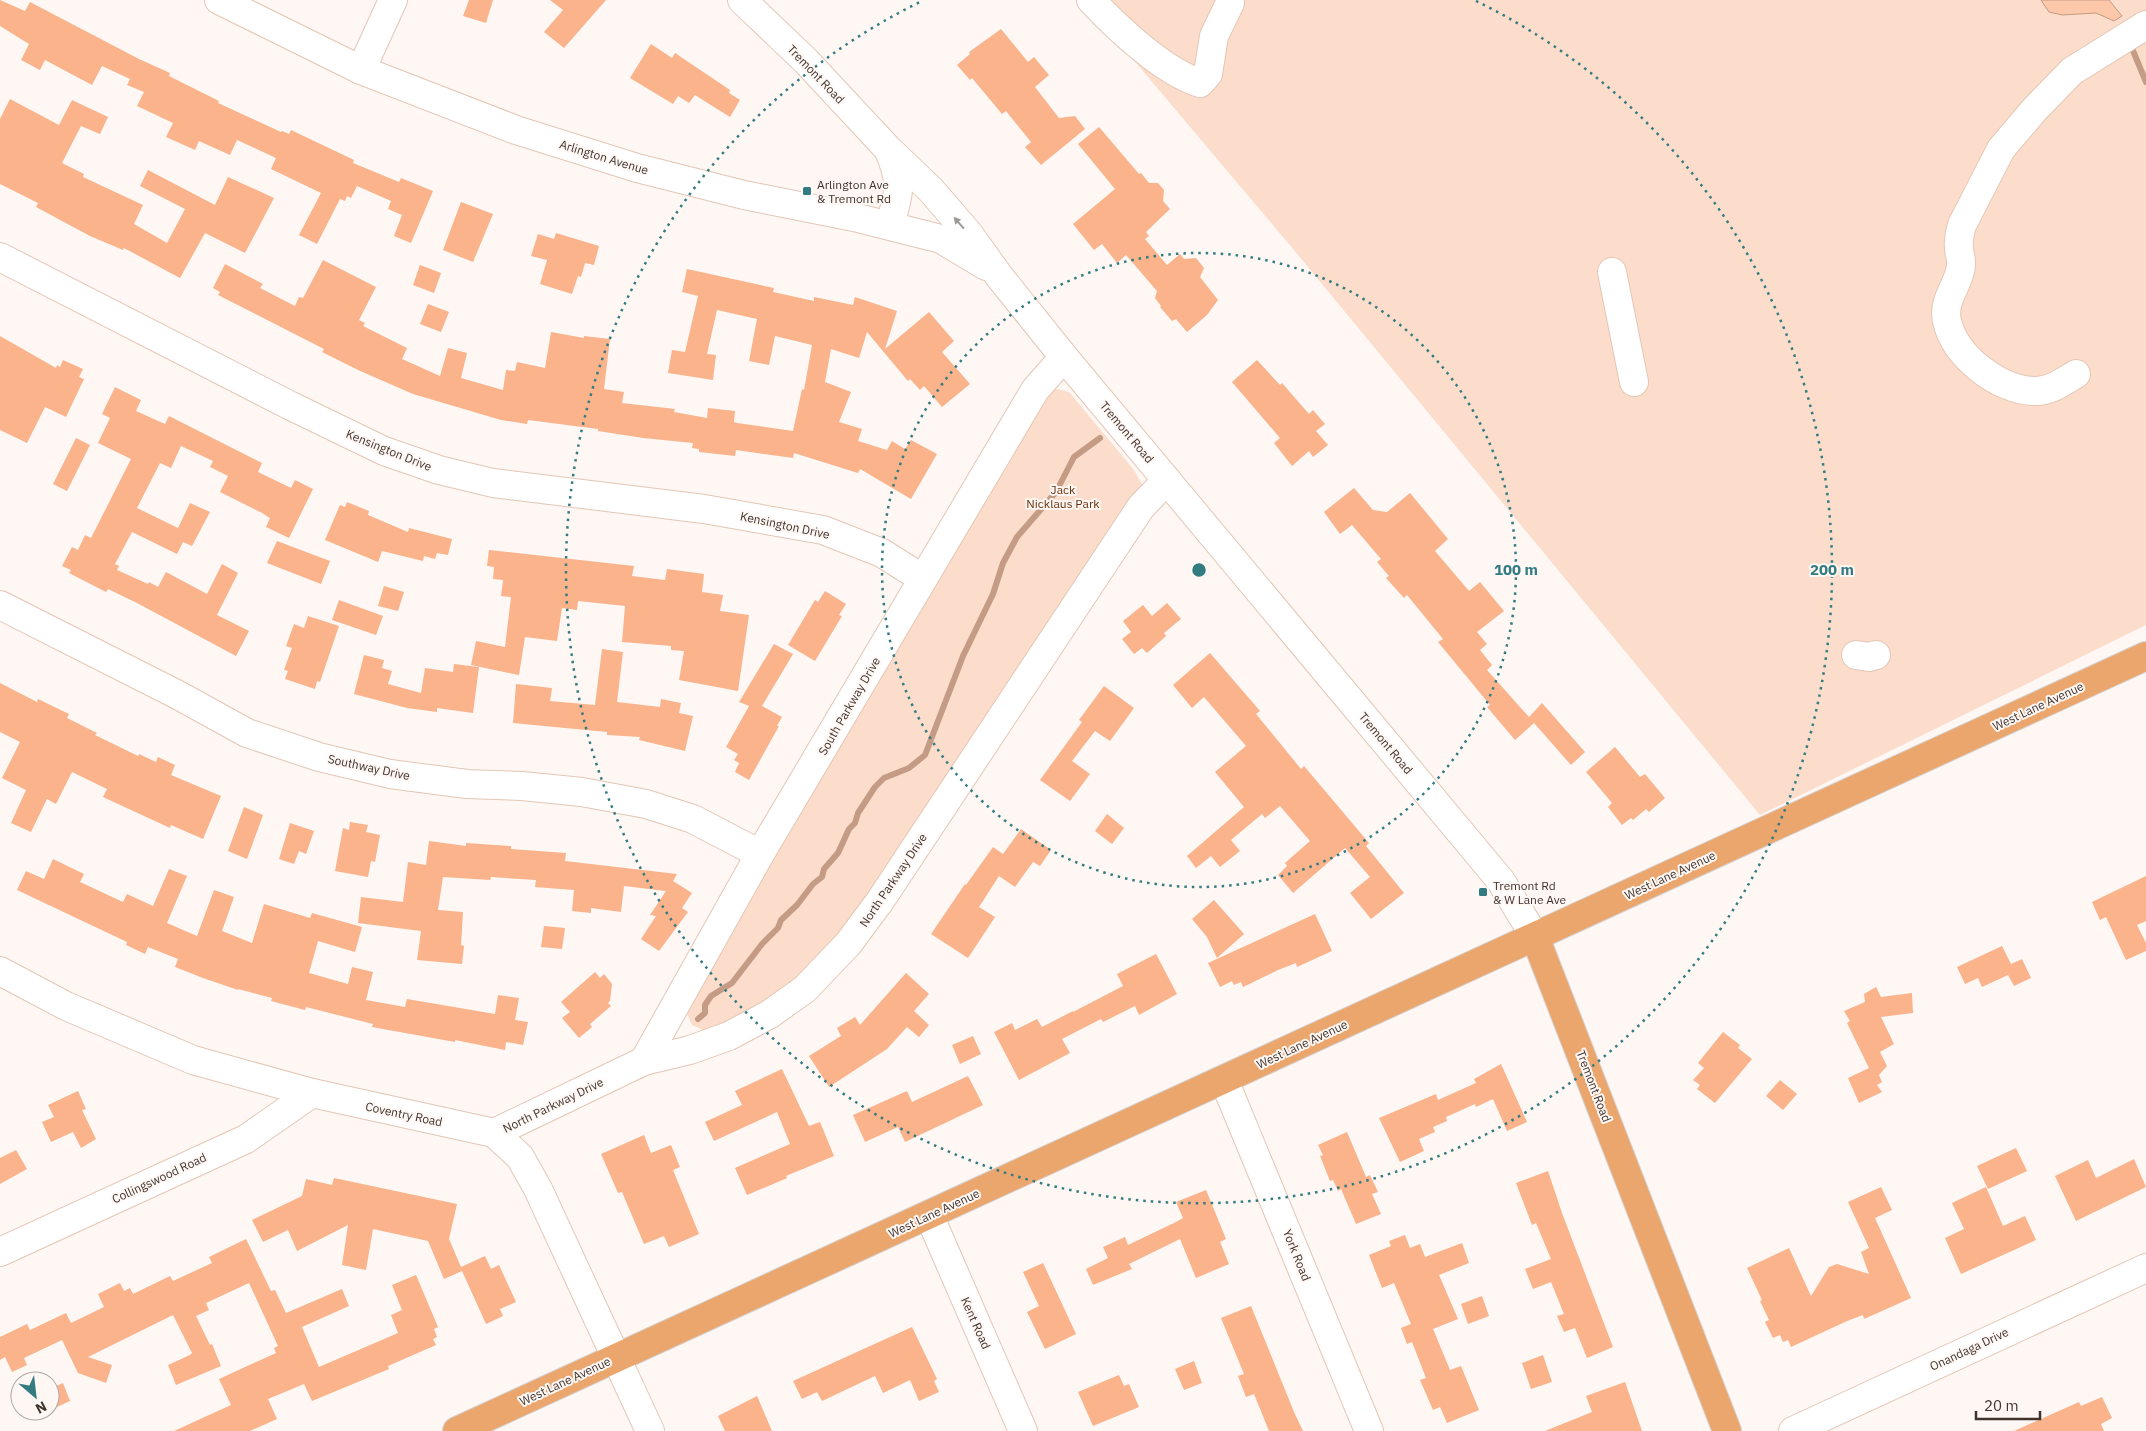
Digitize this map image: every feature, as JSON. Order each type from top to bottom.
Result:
[{"type":"main road","name":"West Lane Avenue","points":[[457,1431],[2146,656]]},
{"type":"main road","name":"Tremont Road","points":[[1534,937],[1593,1083],[1727,1431]]},
{"type":"street","name":"Arlington Avenue","points":[[219,0],[360,70],[516,130],[637,168],[744,195],[890,225],[941,239],[999,276]]},
{"type":"street","points":[[360,70],[393,0]]},
{"type":"street","name":"Tremont Road","points":[[742,0],[806,61],[888,149],[930,189],[969,234],[999,276],[1064,357],[1501,881],[1534,937]]},
{"type":"street","points":[[1091,0],[1116,27],[1183,77],[1200,83],[1208,74],[1214,36],[1230,3]]},
{"type":"street","points":[[2076,374],[2052,388],[2035,392],[2008,386],[1990,377],[1969,359],[1954,339],[1946,320],[1948,298],[1961,268],[1959,236],[1962,225],[2001,149],[2035,109],[2072,71],[2146,26]]},
{"type":"street","name":"Tremont Road","points":[[888,149],[899,179],[899,192],[890,225]]},
{"type":"street","name":"Kensington Drive","points":[[0,257],[289,405],[384,451],[439,470],[493,483],[704,509],[823,530],[882,553],[923,579]]},
{"type":"street","points":[[1612,272],[1634,382]]},
{"type":"street","name":"South Parkway Drive","points":[[644,1061],[760,854],[1035,390],[1064,357]]},
{"type":"street","name":"North Parkway Drive","points":[[494,1133],[644,1061],[690,1050],[729,1036],[770,1014],[805,989],[848,944],[885,893],[1141,508],[1167,480]]},
{"type":"street","name":"Southway Drive","points":[[0,605],[178,695],[247,734],[301,751],[390,774],[467,784],[522,786],[582,792],[646,804],[693,819],[760,854]]},
{"type":"street","name":"Coventry Road","points":[[0,971],[66,1006],[193,1060],[312,1094],[494,1133]]},
{"type":"street","name":"York Road","points":[[1224,1080],[1369,1431]]},
{"type":"street","name":"Collingswood Road","points":[[0,1252],[246,1138],[312,1094]]},
{"type":"street","points":[[494,1133],[520,1157],[538,1189],[650,1431]]},
{"type":"street","name":"Kent Road","points":[[929,1215],[1023,1431]]},
{"type":"street","name":"Onandaga Drive","points":[[1792,1431],[2146,1268]]},
{"type":"green space","points":[[1083,0],[2146,0],[2146,625],[1760,815],[1294,250]]},
{"type":"green space","name":"Jack Nicklaus Park","points":[[1053,388],[1069,392],[1134,470],[1143,486],[879,885],[804,973],[764,1004],[715,1029],[703,1030],[692,1025],[686,1011],[688,999],[1038,406]]},
{"type":"shaded area","points":[[2041,0],[2109,0],[2122,16],[2114,21],[2096,13],[2062,15],[2049,12]]},
{"type":"building","points":[[0,0],[25,11],[30,2],[139,59],[170,73],[169,76],[219,101],[218,103],[281,132],[289,134],[291,130],[354,160],[353,163],[399,182],[401,178],[433,191],[411,243],[394,236],[402,215],[388,209],[391,201],[357,186],[351,198],[347,196],[345,201],[340,199],[317,244],[299,235],[321,193],[271,169],[276,158],[237,140],[230,155],[199,141],[195,150],[166,137],[173,123],[137,106],[144,92],[127,85],[130,79],[102,66],[92,85],[45,60],[40,70],[21,60],[29,44],[0,26]]},
{"type":"building","points":[[469,0],[493,0],[486,23],[463,16]]},
{"type":"building","points":[[550,0],[606,0],[564,48],[544,32],[563,10]]},
{"type":"building","points":[[1001,29],[1028,62],[1034,57],[1049,75],[1035,87],[1059,118],[1075,116],[1085,129],[1041,165],[1025,147],[1031,142],[1006,111],[1002,114],[972,78],[970,80],[957,65],[970,54],[969,52]]},
{"type":"building","points":[[651,44],[672,58],[675,53],[730,90],[729,93],[740,100],[730,117],[695,95],[689,103],[678,96],[673,104],[630,78]]},
{"type":"building","points":[[10,99],[59,125],[72,100],[108,117],[100,134],[81,126],[62,163],[84,174],[83,177],[143,205],[134,224],[167,243],[185,209],[140,186],[148,170],[215,205],[228,177],[274,198],[245,253],[205,233],[180,278],[124,248],[123,250],[90,236],[36,207],[38,203],[0,184],[0,119]]},
{"type":"building","points":[[1099,127],[1139,174],[1141,173],[1149,183],[1158,183],[1164,190],[1163,201],[1170,209],[1146,232],[1149,236],[1145,239],[1167,265],[1180,254],[1184,259],[1196,258],[1204,268],[1200,277],[1218,300],[1207,315],[1187,332],[1176,319],[1172,321],[1160,307],[1155,298],[1157,291],[1126,255],[1117,263],[1102,244],[1094,250],[1073,224],[1115,189],[1078,144]]},
{"type":"building","points":[[461,202],[493,214],[473,262],[443,250]]},
{"type":"building","points":[[556,233],[599,246],[594,265],[585,263],[581,277],[578,276],[572,294],[540,284],[547,260],[531,256],[538,234],[554,239]]},
{"type":"building","points":[[323,260],[376,287],[359,320],[365,323],[363,326],[407,348],[402,359],[440,376],[448,348],[467,353],[461,378],[503,390],[506,370],[515,371],[517,362],[545,368],[551,332],[584,338],[584,336],[610,339],[604,389],[624,392],[622,403],[675,409],[674,412],[707,418],[708,408],[735,411],[734,422],[793,431],[802,389],[804,390],[812,345],[775,336],[769,365],[749,361],[757,319],[717,310],[707,354],[716,355],[713,380],[668,373],[672,350],[685,352],[698,296],[682,292],[687,269],[774,288],[773,292],[814,301],[814,297],[853,305],[855,297],[897,311],[885,349],[929,312],[954,341],[942,352],[970,384],[942,407],[924,386],[920,390],[910,379],[908,381],[867,332],[859,358],[831,349],[825,382],[851,392],[839,422],[862,429],[858,441],[887,450],[892,441],[905,449],[911,440],[937,454],[911,499],[860,469],[858,473],[794,453],[793,458],[736,450],[735,456],[699,452],[699,449],[692,448],[693,443],[643,438],[598,431],[598,429],[528,420],[527,424],[501,420],[413,394],[322,352],[324,349],[218,295],[220,292],[213,288],[225,264],[263,284],[260,288],[295,306],[299,297],[303,298]]},
{"type":"building","points":[[420,265],[441,273],[434,293],[413,285]]},
{"type":"building","points":[[428,304],[449,312],[441,332],[420,324]]},
{"type":"building","points":[[0,336],[56,368],[57,365],[60,367],[63,360],[83,369],[79,377],[84,379],[66,417],[45,407],[27,443],[0,430]]},
{"type":"building","points":[[1257,360],[1280,385],[1282,383],[1309,414],[1313,410],[1325,424],[1316,431],[1328,445],[1313,457],[1309,451],[1292,466],[1274,443],[1280,438],[1232,382]]},
{"type":"building","points":[[115,387],[141,400],[136,411],[165,424],[169,416],[262,463],[258,472],[291,488],[295,480],[313,489],[289,538],[266,527],[270,518],[220,492],[228,476],[210,467],[213,461],[181,446],[171,468],[160,463],[137,508],[178,528],[190,503],[210,512],[192,546],[183,542],[177,554],[132,532],[115,564],[119,566],[117,570],[148,584],[149,582],[158,587],[166,572],[207,594],[222,564],[238,573],[217,615],[249,631],[236,656],[137,603],[108,589],[106,592],[69,573],[71,570],[62,566],[72,547],[78,550],[85,535],[91,538],[131,459],[98,443],[110,418],[102,414]]},
{"type":"building","points":[[76,438],[90,445],[67,491],[53,484]]},
{"type":"building","points":[[1354,488],[1373,510],[1387,512],[1410,493],[1448,539],[1435,551],[1469,591],[1480,582],[1504,611],[1477,632],[1487,644],[1480,650],[1492,665],[1487,670],[1529,717],[1542,703],[1585,752],[1571,765],[1534,723],[1515,740],[1487,707],[1490,705],[1438,642],[1443,639],[1407,595],[1404,598],[1386,578],[1389,576],[1377,562],[1381,559],[1352,525],[1340,534],[1324,512]]},
{"type":"building","points":[[347,502],[369,511],[368,515],[408,532],[409,528],[452,539],[448,555],[437,553],[435,559],[424,556],[423,561],[382,551],[378,562],[325,540],[340,505],[345,507]]},
{"type":"building","points":[[277,541],[330,561],[321,584],[267,563]]},
{"type":"building","points":[[489,550],[634,566],[632,576],[665,580],[667,569],[704,574],[702,592],[723,595],[720,611],[749,615],[738,691],[679,680],[684,651],[671,650],[671,646],[622,642],[625,606],[578,601],[577,610],[562,608],[557,641],[525,637],[519,675],[471,665],[476,641],[505,647],[511,597],[501,596],[503,580],[493,579],[494,567],[487,566]]},
{"type":"building","points":[[384,586],[404,592],[398,611],[378,606]]},
{"type":"building","points":[[825,591],[846,604],[839,615],[842,616],[815,661],[788,645],[815,600],[818,602]]},
{"type":"building","points":[[339,600],[383,616],[376,635],[332,620]]},
{"type":"building","points":[[1167,603],[1181,619],[1164,633],[1166,636],[1147,653],[1142,648],[1134,654],[1122,639],[1131,632],[1123,621],[1143,605],[1152,616]]},
{"type":"building","points":[[308,616],[339,626],[320,682],[317,681],[315,689],[285,679],[288,671],[284,670],[292,648],[286,646],[294,624],[304,628]]},
{"type":"building","points":[[774,644],[793,654],[762,706],[782,717],[777,726],[779,726],[749,780],[735,772],[739,763],[734,760],[738,754],[726,747],[749,706],[739,702]]},
{"type":"building","points":[[602,649],[623,652],[617,702],[660,707],[661,699],[681,703],[679,713],[693,716],[685,751],[639,740],[640,737],[607,735],[607,732],[513,723],[516,684],[552,688],[550,701],[595,705]]},
{"type":"building","points":[[1210,653],[1260,711],[1256,714],[1301,769],[1304,766],[1369,843],[1366,846],[1404,893],[1371,919],[1350,893],[1370,877],[1345,848],[1293,893],[1278,875],[1287,866],[1285,863],[1310,841],[1280,806],[1265,818],[1262,814],[1231,840],[1240,851],[1220,867],[1211,856],[1196,868],[1187,856],[1244,807],[1215,772],[1246,746],[1204,697],[1192,708],[1173,685]]},
{"type":"building","points":[[364,655],[384,660],[382,668],[392,671],[388,684],[421,693],[425,668],[453,672],[454,664],[479,667],[473,713],[437,708],[437,712],[407,708],[354,694]]},
{"type":"building","points":[[0,683],[37,702],[38,699],[69,714],[67,718],[97,733],[95,735],[138,756],[139,754],[156,762],[158,757],[175,765],[171,775],[221,796],[203,839],[171,825],[170,828],[103,797],[107,789],[72,772],[56,804],[47,799],[31,832],[11,823],[26,790],[2,778],[20,742],[0,732]]},
{"type":"building","points":[[1104,686],[1134,708],[1110,741],[1095,731],[1072,761],[1090,774],[1070,801],[1040,780],[1082,722],[1079,720]]},
{"type":"building","points":[[1615,747],[1640,777],[1645,774],[1665,798],[1649,812],[1646,809],[1633,820],[1631,818],[1622,825],[1608,807],[1612,803],[1586,772]]},
{"type":"building","points":[[244,807],[263,815],[247,859],[228,851]]},
{"type":"building","points":[[1107,814],[1124,828],[1112,844],[1095,831]]},
{"type":"building","points":[[350,822],[368,825],[366,832],[380,835],[375,862],[371,861],[368,877],[335,871],[343,828],[349,830]]},
{"type":"building","points":[[290,823],[314,831],[306,854],[299,851],[294,864],[279,859]]},
{"type":"building","points":[[1021,829],[1051,850],[1040,866],[1033,862],[1015,887],[999,876],[979,907],[995,917],[968,958],[931,934],[993,847],[1003,854]]},
{"type":"building","points":[[429,841],[466,846],[466,843],[511,846],[511,849],[566,853],[565,861],[677,874],[673,881],[692,893],[682,908],[688,912],[659,951],[641,939],[656,916],[650,915],[666,891],[624,886],[621,912],[591,908],[591,913],[572,911],[574,890],[535,887],[536,880],[491,877],[490,880],[443,877],[438,910],[463,912],[461,945],[464,946],[462,964],[417,960],[421,931],[358,923],[361,897],[403,902],[408,862],[426,865]]},
{"type":"building","points":[[53,859],[84,874],[80,882],[123,902],[127,894],[153,906],[169,869],[187,876],[167,923],[197,936],[214,890],[234,897],[222,931],[252,943],[264,904],[310,918],[312,913],[362,927],[355,952],[318,941],[309,973],[348,984],[352,967],[373,972],[366,1000],[405,1007],[407,999],[495,1014],[498,995],[519,998],[515,1020],[528,1022],[523,1045],[506,1042],[505,1050],[372,1027],[373,1024],[306,1007],[305,1010],[271,1001],[272,998],[238,990],[175,967],[178,959],[148,947],[145,954],[126,945],[127,942],[17,890],[26,871],[44,879]]},
{"type":"building","points":[[2146,876],[2146,921],[2137,925],[2146,943],[2146,951],[2126,960],[2106,917],[2100,920],[2092,902]]},
{"type":"building","points":[[1214,900],[1244,934],[1217,958],[1207,937],[1192,919]]},
{"type":"building","points":[[1315,914],[1332,951],[1297,967],[1296,963],[1278,970],[1243,987],[1241,982],[1234,985],[1232,981],[1220,987],[1208,963]]},
{"type":"building","points":[[544,926],[565,928],[562,949],[541,947]]},
{"type":"building","points":[[2002,946],[2011,964],[2022,959],[2031,978],[2014,986],[2008,975],[1982,987],[1978,978],[1965,984],[1957,967]]},
{"type":"building","points":[[1156,954],[1177,994],[1139,1015],[1135,1006],[1103,1022],[1101,1019],[1062,1039],[1070,1053],[1019,1080],[994,1032],[1012,1023],[1015,1030],[1037,1019],[1042,1027],[1123,986],[1117,974]]},
{"type":"building","points":[[595,972],[600,978],[604,974],[612,984],[610,1001],[608,1003],[611,1006],[590,1024],[592,1027],[579,1038],[562,1018],[570,1012],[561,1002]]},
{"type":"building","points":[[906,973],[929,994],[914,1011],[929,1025],[919,1037],[907,1027],[887,1049],[829,1087],[809,1056],[841,1036],[837,1028],[855,1017],[860,1025]]},
{"type":"building","points":[[1876,987],[1881,997],[1912,993],[1913,1013],[1881,1017],[1894,1044],[1880,1052],[1887,1066],[1879,1075],[1882,1082],[1877,1085],[1882,1092],[1859,1103],[1848,1078],[1869,1068],[1847,1023],[1850,1021],[1844,1011],[1865,1002],[1864,994]]},
{"type":"building","points":[[1723,1032],[1740,1045],[1738,1048],[1752,1059],[1715,1103],[1697,1089],[1700,1085],[1693,1080],[1704,1068],[1698,1063]]},
{"type":"building","points":[[973,1036],[981,1054],[960,1064],[952,1045]]},
{"type":"building","points":[[1501,1064],[1527,1122],[1507,1131],[1493,1099],[1476,1107],[1475,1104],[1446,1117],[1447,1121],[1433,1127],[1435,1132],[1419,1139],[1424,1151],[1400,1162],[1379,1118],[1436,1094],[1438,1100],[1476,1083],[1474,1079]]},
{"type":"building","points":[[782,1069],[809,1126],[820,1122],[834,1156],[747,1195],[735,1168],[790,1144],[777,1112],[714,1141],[705,1122],[742,1105],[735,1091]]},
{"type":"building","points":[[968,1076],[983,1105],[905,1142],[898,1127],[865,1142],[853,1115],[907,1091],[912,1102]]},
{"type":"building","points":[[1780,1080],[1797,1094],[1783,1110],[1766,1096]]},
{"type":"building","points":[[78,1091],[86,1109],[82,1110],[96,1139],[81,1148],[73,1132],[51,1142],[42,1122],[54,1117],[48,1105]]},
{"type":"building","points":[[1347,1132],[1366,1177],[1370,1175],[1378,1192],[1372,1194],[1381,1214],[1356,1224],[1341,1189],[1338,1191],[1333,1180],[1330,1181],[1320,1156],[1323,1155],[1318,1145]]},
{"type":"building","points":[[644,1135],[651,1153],[671,1145],[680,1167],[673,1170],[699,1234],[669,1247],[664,1236],[644,1244],[622,1192],[618,1193],[601,1154]]},
{"type":"building","points":[[2016,1148],[2027,1171],[1988,1189],[1977,1166]]},
{"type":"building","points":[[16,1150],[27,1169],[0,1184],[0,1158]]},
{"type":"building","points":[[2134,1159],[2146,1187],[2076,1221],[2055,1176],[2088,1160],[2096,1178]]},
{"type":"building","points":[[1548,1171],[1613,1347],[1587,1358],[1575,1328],[1564,1332],[1557,1316],[1564,1314],[1551,1282],[1533,1289],[1525,1269],[1551,1259],[1536,1223],[1532,1225],[1516,1183]]},
{"type":"building","points":[[334,1178],[457,1204],[449,1239],[461,1267],[485,1256],[491,1269],[499,1265],[516,1302],[500,1309],[503,1316],[486,1324],[462,1271],[444,1279],[428,1241],[373,1229],[366,1270],[342,1265],[348,1225],[297,1251],[288,1230],[263,1242],[252,1220],[302,1196],[306,1179],[332,1185]]},
{"type":"building","points":[[1881,1187],[1892,1210],[1875,1218],[1911,1298],[1864,1319],[1863,1315],[1847,1321],[1791,1347],[1788,1340],[1783,1342],[1780,1335],[1773,1338],[1765,1322],[1769,1320],[1760,1301],[1762,1300],[1747,1268],[1789,1248],[1811,1296],[1829,1267],[1837,1264],[1869,1274],[1861,1252],[1869,1248],[1848,1202]]},
{"type":"building","points":[[1986,1187],[2003,1226],[2025,1216],[2036,1240],[1961,1274],[1945,1238],[1964,1229],[1952,1203]]},
{"type":"building","points":[[1206,1190],[1226,1239],[1220,1242],[1229,1264],[1196,1278],[1180,1239],[1129,1264],[1132,1269],[1093,1285],[1086,1269],[1108,1258],[1103,1247],[1125,1237],[1128,1245],[1176,1222],[1183,1218],[1176,1202]]},
{"type":"building","points":[[1405,1235],[1410,1248],[1420,1244],[1425,1257],[1462,1243],[1469,1263],[1439,1275],[1458,1319],[1433,1329],[1450,1370],[1461,1366],[1479,1410],[1447,1423],[1440,1407],[1433,1410],[1420,1380],[1426,1378],[1412,1342],[1407,1344],[1401,1328],[1411,1324],[1394,1283],[1382,1288],[1369,1255],[1391,1246],[1389,1241]]},
{"type":"building","points":[[246,1239],[271,1291],[275,1290],[286,1313],[342,1289],[349,1306],[302,1327],[319,1367],[398,1333],[391,1315],[402,1310],[392,1285],[416,1275],[438,1327],[434,1329],[437,1337],[433,1339],[436,1345],[388,1366],[389,1369],[312,1401],[304,1384],[268,1399],[277,1419],[250,1431],[174,1431],[231,1405],[219,1379],[276,1353],[274,1348],[278,1346],[249,1283],[206,1303],[209,1310],[196,1316],[210,1345],[212,1344],[221,1366],[176,1385],[168,1365],[192,1353],[173,1315],[88,1357],[112,1365],[106,1383],[78,1373],[62,1340],[24,1358],[27,1365],[14,1371],[12,1371],[5,1357],[0,1360],[0,1337],[27,1324],[30,1330],[66,1313],[71,1323],[104,1307],[98,1294],[120,1283],[124,1291],[130,1288],[133,1294],[170,1276],[173,1281],[212,1263],[209,1257]]},
{"type":"building","points":[[1043,1263],[1076,1334],[1045,1349],[1027,1312],[1039,1306],[1023,1272]]},
{"type":"building","points":[[1482,1296],[1489,1316],[1468,1324],[1461,1304]]},
{"type":"building","points":[[1251,1306],[1303,1431],[1269,1431],[1254,1394],[1246,1397],[1238,1376],[1244,1374],[1221,1318]]},
{"type":"building","points":[[912,1327],[937,1379],[934,1381],[939,1392],[919,1401],[910,1380],[883,1393],[875,1376],[822,1401],[817,1392],[802,1399],[793,1381]]},
{"type":"building","points":[[1543,1355],[1552,1382],[1531,1389],[1522,1363]]},
{"type":"building","points":[[1194,1361],[1202,1383],[1184,1390],[1175,1369]]},
{"type":"building","points":[[1119,1375],[1124,1386],[1129,1384],[1139,1407],[1093,1426],[1078,1392]]},
{"type":"building","points":[[1625,1382],[1642,1431],[1545,1431],[1592,1412],[1586,1396]]},
{"type":"building","points":[[63,1383],[70,1401],[60,1406],[60,1384]]},
{"type":"building","points":[[757,1396],[772,1431],[725,1431],[718,1416]]},
{"type":"building","points":[[2102,1397],[2112,1418],[2101,1424],[2104,1431],[2014,1431],[2079,1402],[2081,1406]]},
{"type":"waterway","points":[[2129,41],[2146,82]]},
{"type":"waterway","points":[[698,1019],[705,1013],[705,1005],[711,996],[732,983],[762,944],[778,928],[781,920],[797,905],[813,884],[822,877],[824,869],[838,853],[849,829],[855,823],[858,813],[875,787],[884,778],[909,768],[925,755],[963,656],[993,594],[1003,563],[1017,537],[1056,492],[1074,457],[1100,438]]},
{"type":"place","name":"Arlington Ave & Tremont Rd","points":[[807,191]]},
{"type":"place","name":"Tremont Rd & W Lane Ave","points":[[1483,892]]}]
